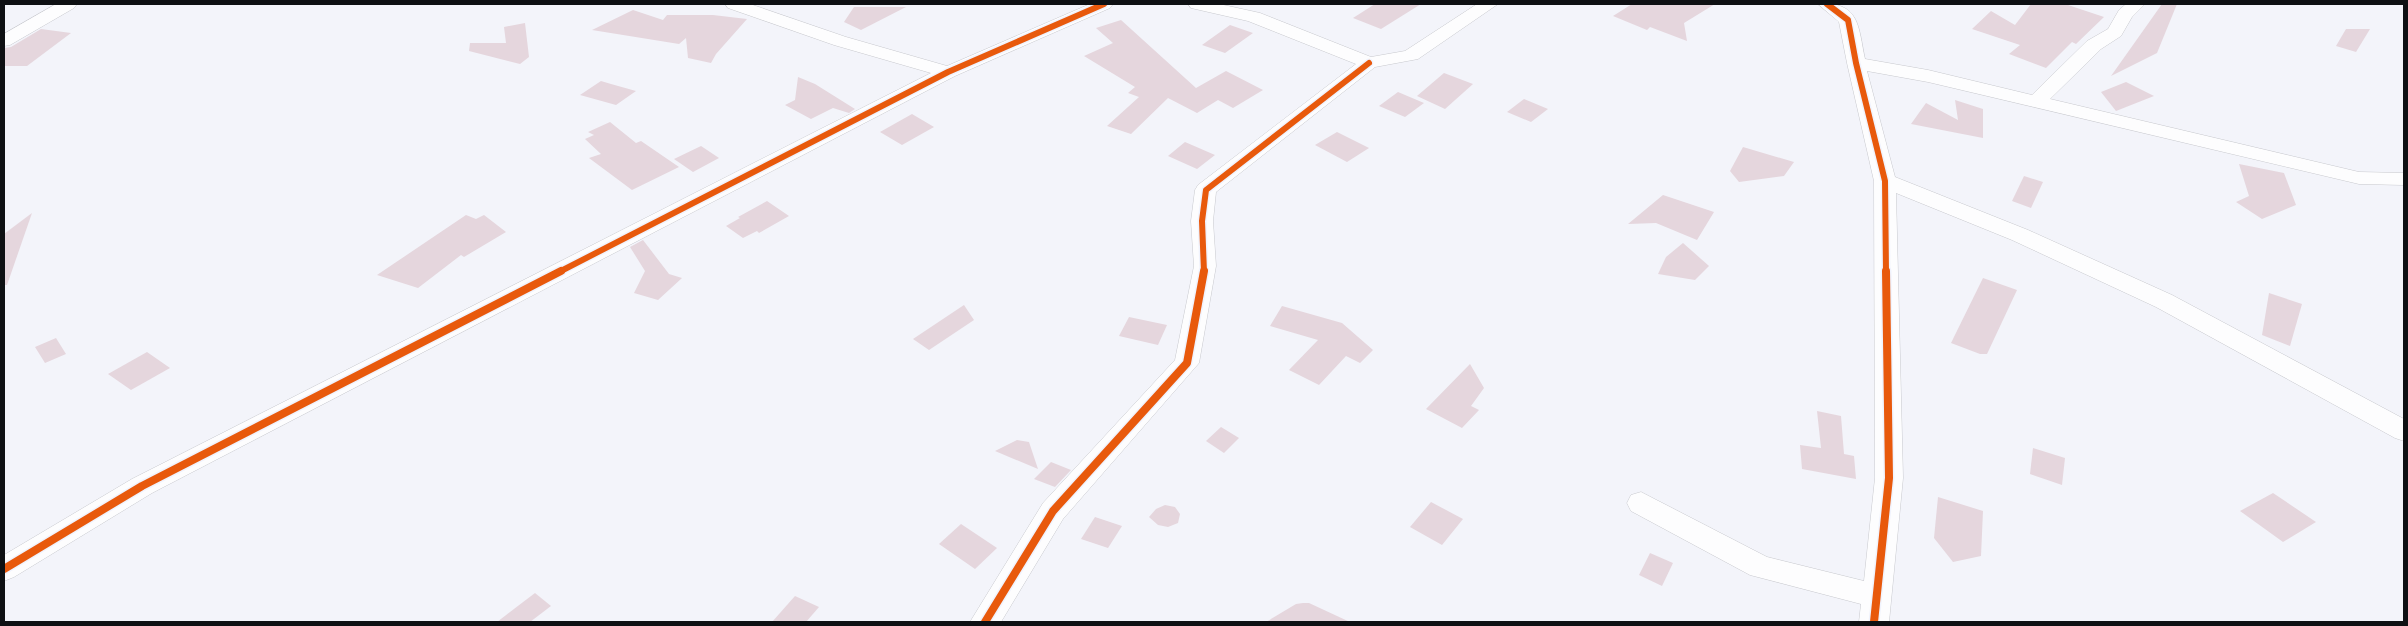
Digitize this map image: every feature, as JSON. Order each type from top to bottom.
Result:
[{"type":"street","points":[[4,41],[68,4]]},
{"type":"street","points":[[734,4],[840,42],[948,72]]},
{"type":"street","points":[[4,569],[142,486],[948,72],[1104,4]]},
{"type":"street","points":[[1197,4],[1254,17],[1368,63]]},
{"type":"street","points":[[986,622],[1053,511],[1187,363],[1205,266],[1202,221],[1206,190],[1368,63],[1411,56],[1489,4]]},
{"type":"street","points":[[1641,503],[1760,567],[1875,609],[1889,478],[1885,181],[1856,63],[1848,20],[1827,4]]},
{"type":"street","points":[[2036,102],[2094,45],[2115,32],[2126,14],[2136,4]]},
{"type":"street","points":[[1856,63],[1928,76],[2359,178],[2404,179]]},
{"type":"street","points":[[1885,181],[2020,235],[2164,301],[2404,431]]},
{"type":"building","points":[[1375,4],[1421,4],[1381,29],[1353,18]]},
{"type":"building","points":[[1632,4],[1715,4],[1684,23],[1687,41],[1650,27],[1647,30],[1613,16]]},
{"type":"building","points":[[2031,4],[2065,4],[2104,17],[2076,44],[2072,42],[2046,68],[2009,54],[2020,45],[1972,29],[1991,11],[2015,25]]},
{"type":"building","points":[[2162,4],[2177,4],[2157,53],[2111,76]]},
{"type":"building","points":[[854,7],[906,7],[861,30],[844,22]]},
{"type":"building","points":[[633,10],[663,20],[667,15],[713,15],[747,19],[716,54],[711,63],[688,58],[686,38],[679,44],[592,30]]},
{"type":"building","points":[[1121,20],[1196,88],[1226,71],[1263,90],[1233,108],[1218,100],[1197,113],[1168,98],[1131,134],[1107,126],[1139,97],[1128,93],[1135,87],[1084,56],[1113,43],[1096,28]]},
{"type":"building","points":[[525,23],[529,57],[520,64],[469,51],[470,43],[506,43],[504,27]]},
{"type":"building","points":[[1230,25],[1253,33],[1225,53],[1202,45]]},
{"type":"building","points":[[41,29],[71,33],[27,66],[4,66],[4,48],[11,47]]},
{"type":"building","points":[[2346,29],[2370,29],[2356,52],[2336,46]]},
{"type":"building","points":[[1444,73],[1473,84],[1445,109],[1417,96]]},
{"type":"building","points":[[798,77],[815,84],[855,109],[849,113],[833,108],[811,119],[785,105],[795,100]]},
{"type":"building","points":[[601,81],[636,91],[616,105],[580,95]]},
{"type":"building","points":[[2126,82],[2154,96],[2116,111],[2101,92]]},
{"type":"building","points":[[1398,92],[1424,103],[1405,117],[1379,106]]},
{"type":"building","points":[[1524,99],[1548,109],[1531,122],[1507,112]]},
{"type":"building","points":[[1955,100],[1983,109],[1983,138],[1911,124],[1926,103],[1958,120]]},
{"type":"building","points":[[912,114],[934,127],[902,145],[880,132]]},
{"type":"building","points":[[610,122],[636,143],[641,141],[679,167],[632,190],[589,158],[601,154],[585,139],[594,135],[588,132]]},
{"type":"building","points":[[1337,132],[1369,148],[1347,162],[1315,145]]},
{"type":"building","points":[[1185,142],[1215,155],[1197,169],[1168,156]]},
{"type":"building","points":[[701,146],[719,158],[693,172],[674,159]]},
{"type":"building","points":[[1743,147],[1794,162],[1784,176],[1739,182],[1730,171]]},
{"type":"building","points":[[2239,164],[2284,173],[2296,205],[2262,219],[2236,202],[2249,196]]},
{"type":"building","points":[[2024,176],[2043,182],[2031,208],[2012,201]]},
{"type":"building","points":[[1663,195],[1714,212],[1697,240],[1656,223],[1628,224]]},
{"type":"building","points":[[767,201],[789,216],[759,233],[757,231],[743,238],[726,226],[740,218],[738,217]]},
{"type":"building","points":[[32,213],[7,285],[4,285],[4,234]]},
{"type":"building","points":[[466,215],[476,219],[484,215],[506,232],[464,257],[461,255],[418,288],[377,275]]},
{"type":"building","points":[[643,240],[669,274],[682,278],[658,300],[634,293],[645,271],[630,247]]},
{"type":"building","points":[[1683,243],[1709,266],[1695,280],[1658,274],[1666,257]]},
{"type":"building","points":[[1983,278],[2017,290],[1987,354],[1980,354],[1951,343]]},
{"type":"building","points":[[2269,293],[2302,304],[2290,346],[2262,335]]},
{"type":"building","points":[[964,305],[974,320],[929,350],[913,339]]},
{"type":"building","points":[[1282,306],[1342,323],[1373,350],[1360,363],[1346,356],[1319,385],[1289,370],[1318,340],[1270,326]]},
{"type":"building","points":[[1129,317],[1167,325],[1158,345],[1119,336]]},
{"type":"building","points":[[56,338],[66,354],[45,363],[35,347]]},
{"type":"building","points":[[147,352],[170,368],[131,390],[108,374]]},
{"type":"building","points":[[1470,364],[1484,388],[1471,406],[1479,410],[1462,428],[1426,409]]},
{"type":"building","points":[[1817,411],[1841,416],[1844,454],[1854,456],[1856,479],[1802,469],[1800,445],[1821,448]]},
{"type":"building","points":[[1221,427],[1239,438],[1224,453],[1206,441]]},
{"type":"building","points":[[1017,440],[1029,442],[1038,469],[995,451]]},
{"type":"building","points":[[2033,448],[2065,458],[2062,485],[2030,474]]},
{"type":"building","points":[[1051,462],[1071,470],[1055,487],[1034,479]]},
{"type":"building","points":[[2273,493],[2316,522],[2283,542],[2240,511]]},
{"type":"building","points":[[1938,497],[1983,511],[1981,556],[1953,562],[1934,538]]},
{"type":"building","points":[[1431,502],[1463,519],[1442,545],[1410,527]]},
{"type":"building","points":[[1165,505],[1175,507],[1180,514],[1178,523],[1168,527],[1158,525],[1149,517],[1156,509]]},
{"type":"building","points":[[1095,517],[1122,526],[1108,548],[1081,539]]},
{"type":"building","points":[[961,524],[997,548],[975,569],[939,544]]},
{"type":"building","points":[[1650,553],[1673,563],[1662,586],[1639,575]]},
{"type":"building","points":[[535,593],[551,606],[530,622],[497,622]]},
{"type":"building","points":[[795,596],[819,607],[806,622],[772,622]]},
{"type":"building","points":[[1309,603],[1350,622],[1266,622],[1296,604]]},
{"type":"cycle path","points":[[4,569],[142,486],[948,72],[1104,4]]},
{"type":"cycle path","points":[[1827,4],[1848,20],[1856,63],[1885,181],[1889,478],[1874,622]]},
{"type":"cycle path","points":[[985,622],[1053,511],[1187,363],[1205,266],[1202,221],[1206,190],[1369,63]]}]
